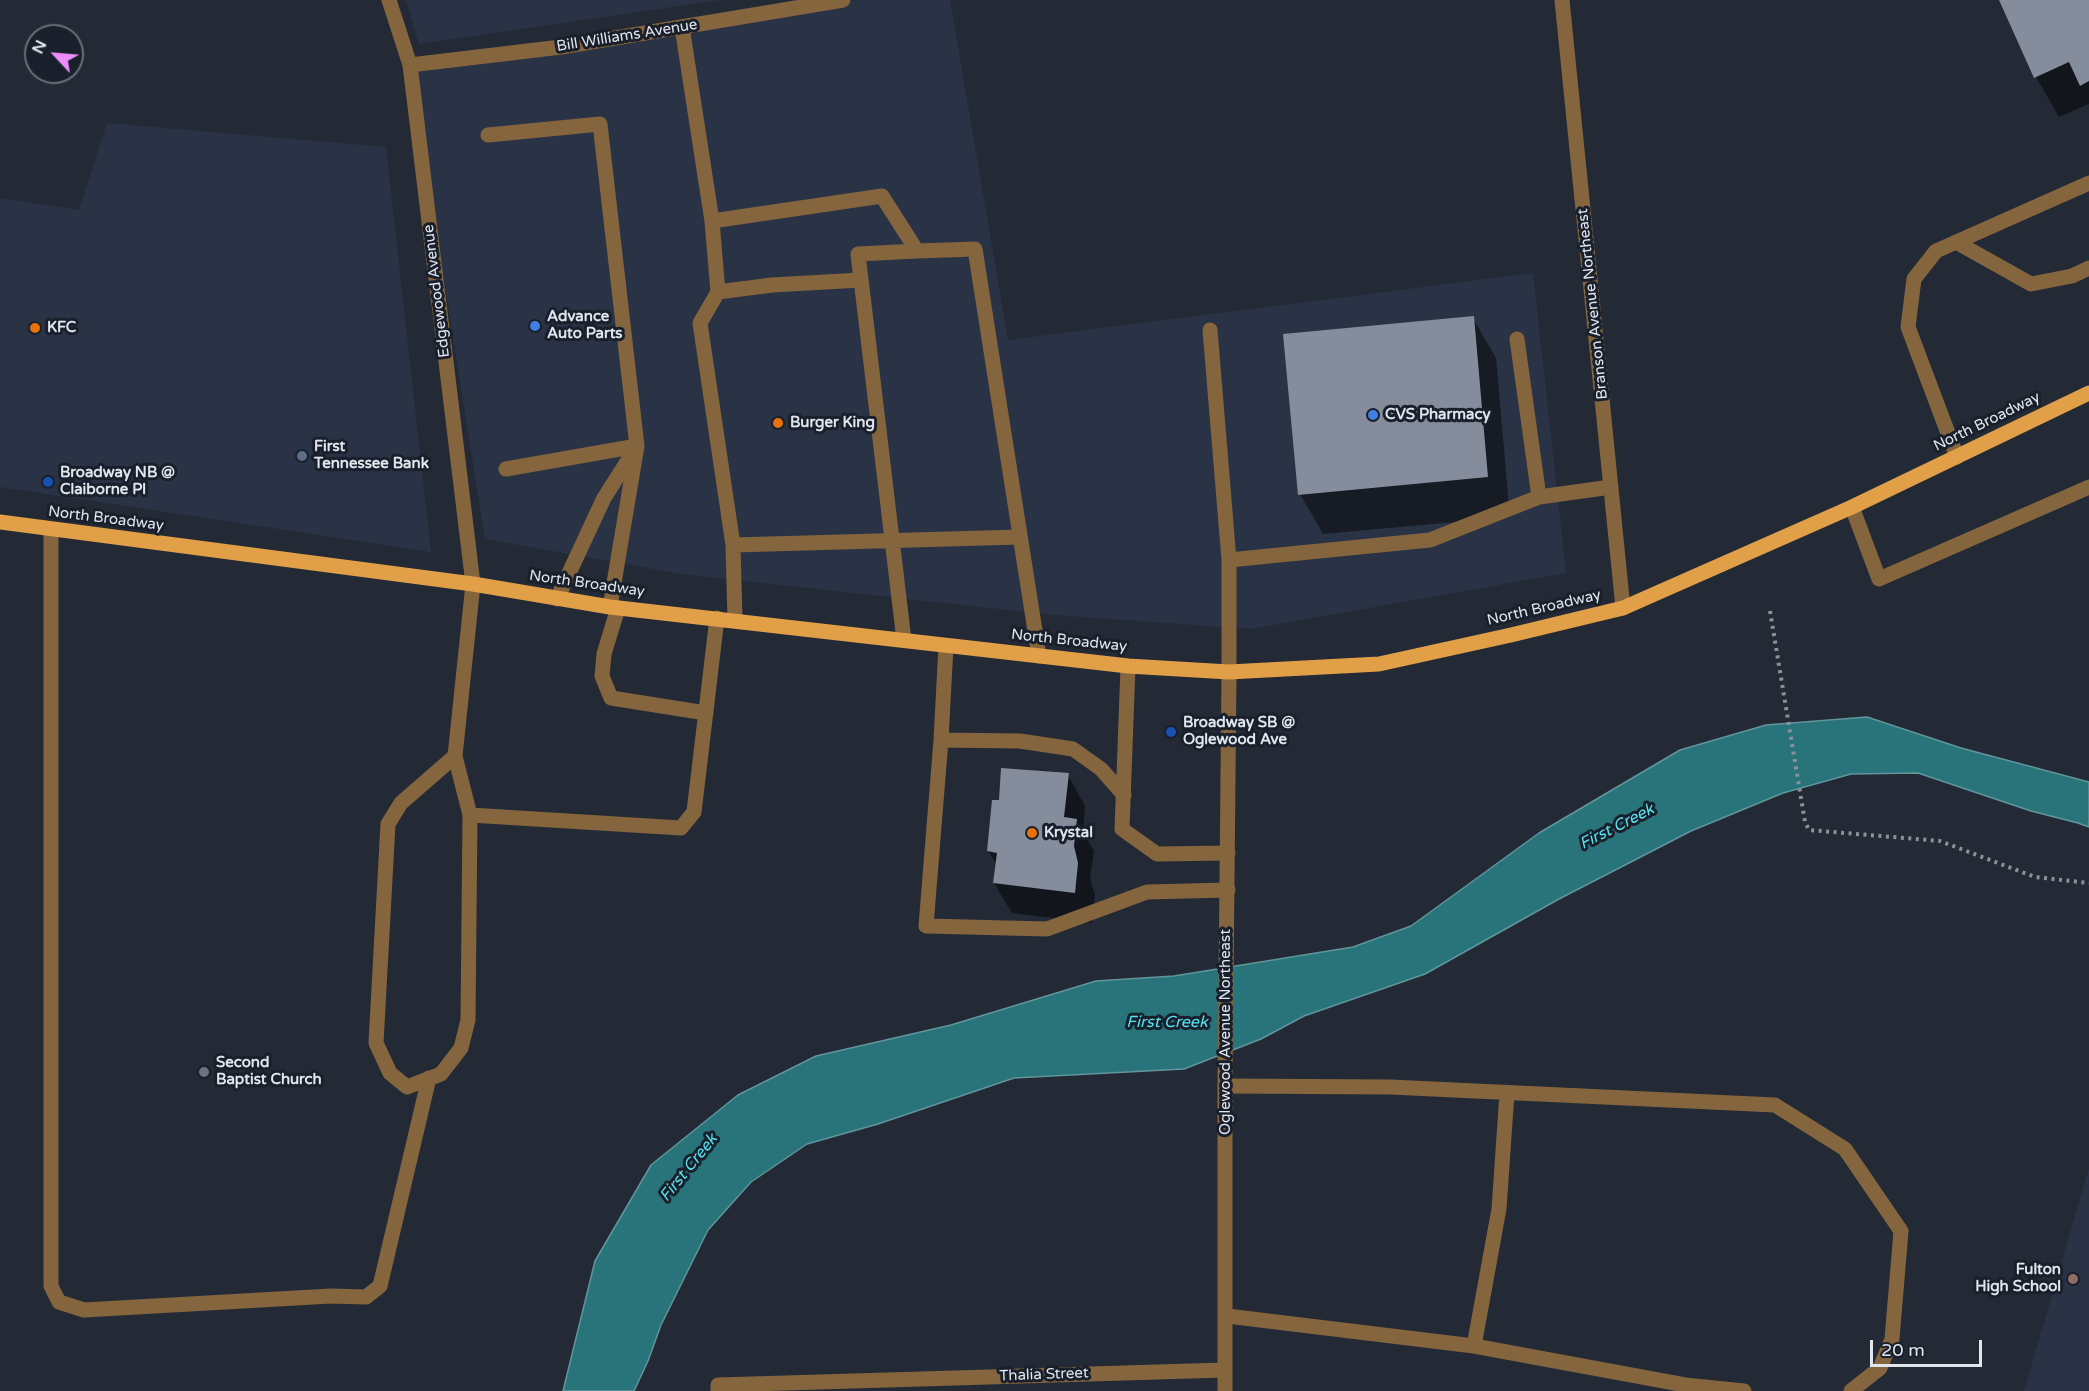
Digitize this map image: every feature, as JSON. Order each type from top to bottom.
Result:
[{"type":"main road","name":"North Broadway","points":[[0,522],[473,584],[614,608],[1128,666],[1229,672],[1379,664],[1623,608],[1852,507],[2089,393]]},
{"type":"street","name":"Edgewood Avenue","points":[[390,0],[410,65],[473,584],[455,756]]},
{"type":"street","name":"Bill Williams Avenue","points":[[410,65],[561,47],[843,0]]},
{"type":"street","name":"Branson Avenue Northeast","points":[[1562,0],[1623,608]]},
{"type":"street","points":[[682,27],[712,221],[718,292],[699,323],[733,545],[735,620]]},
{"type":"street","points":[[489,135],[600,124],[637,446],[602,676],[611,699],[706,713]]},
{"type":"street","points":[[1957,457],[1908,327],[1914,279],[1936,251],[2089,183]]},
{"type":"street","points":[[712,221],[882,196],[917,251]]},
{"type":"street","points":[[1956,242],[2031,284],[2072,276],[2089,268]]},
{"type":"street","points":[[904,640],[858,255],[975,249],[1038,656]]},
{"type":"street","points":[[718,292],[772,285],[861,280]]},
{"type":"street","name":"Oglewood Avenue Northeast","points":[[1210,330],[1229,560],[1225,1391]]},
{"type":"street","points":[[1517,339],[1539,497]]},
{"type":"street","points":[[507,469],[637,446]]},
{"type":"street","points":[[556,599],[604,498],[637,446]]},
{"type":"street","points":[[1229,560],[1430,540],[1539,497],[1611,487]]},
{"type":"street","points":[[1852,507],[1879,579],[2089,487]]},
{"type":"street","points":[[51,530],[51,1286],[59,1302],[84,1310],[331,1296],[366,1297],[380,1286],[429,1078]]},
{"type":"street","points":[[733,545],[1020,537]]},
{"type":"street","points":[[470,815],[681,828],[694,812],[717,618]]},
{"type":"street","points":[[946,646],[926,926],[1047,928],[1147,892],[1227,890]]},
{"type":"street","points":[[1128,666],[1122,829],[1157,854],[1228,853]]},
{"type":"street","points":[[941,740],[1020,741],[1073,749],[1101,769],[1124,795]]},
{"type":"street","points":[[455,756],[470,815],[468,1020],[461,1048],[441,1074],[407,1087],[390,1073],[376,1043],[388,824],[401,803],[455,756]]},
{"type":"street","points":[[1225,1086],[1390,1087],[1775,1104],[1845,1149],[1901,1232],[1892,1339],[1880,1368],[1851,1391]]},
{"type":"street","points":[[1474,1346],[1499,1209],[1507,1093]]},
{"type":"street","points":[[1227,1316],[1474,1346],[1685,1385],[1744,1391]]},
{"type":"street","name":"Thalia Street","points":[[718,1388],[1225,1370]]},
{"type":"path","points":[[1770,610],[1805,822],[1809,830],[1940,841],[2035,877],[2089,883]]},
{"type":"shaded area","points":[[406,0],[720,0],[419,44]]},
{"type":"shaded area","points":[[859,0],[950,0],[1008,340],[1533,273],[1566,573],[1251,629],[1054,615],[682,574],[485,539],[411,73]]},
{"type":"shaded area","points":[[107,123],[386,147],[431,552],[0,487],[0,198],[79,210]]},
{"type":"shaded area","name":"Fulton High School","points":[[2089,1168],[2089,1391],[2024,1391]]},
{"type":"water","name":"First Creek","points":[[1867,717],[1961,748],[2089,782],[2089,827],[2031,811],[1918,773],[1851,774],[1783,793],[1691,831],[1559,899],[1425,974],[1304,1016],[1261,1039],[1184,1069],[1014,1078],[878,1124],[807,1144],[751,1182],[708,1230],[661,1325],[634,1391],[563,1391],[595,1261],[651,1165],[738,1095],[816,1056],[951,1025],[1096,981],[1174,976],[1353,947],[1411,926],[1539,833],[1680,750],[1766,725]]},
{"type":"building","points":[[1999,0],[2089,0],[2089,81],[2080,86],[2069,62],[2034,78]]},
{"type":"building","points":[[1474,316],[1488,477],[1298,495],[1283,334]]},
{"type":"building","name":"Krystal","points":[[1001,768],[1069,773],[1064,817],[1077,819],[1074,846],[1078,863],[1075,893],[993,883],[997,853],[987,851],[992,800],[999,800]]},
{"type":"place","name":"Advance Auto Parts","points":[[535,326]]},
{"type":"place","name":"KFC","points":[[35,328]]},
{"type":"place","name":"CVS Pharmacy","points":[[1373,415]]},
{"type":"place","name":"Burger King","points":[[778,423]]},
{"type":"place","name":"First Tennessee Bank","points":[[302,456]]},
{"type":"place","name":"Broadway NB @ Claiborne Pl","points":[[48,482]]},
{"type":"place","name":"Broadway SB @ Oglewood Ave","points":[[1171,732]]},
{"type":"place","name":"Krystal","points":[[1032,833]]},
{"type":"place","name":"Second Baptist Church","points":[[204,1072]]},
{"type":"place","name":"Fulton High School","points":[[2073,1279]]}]
